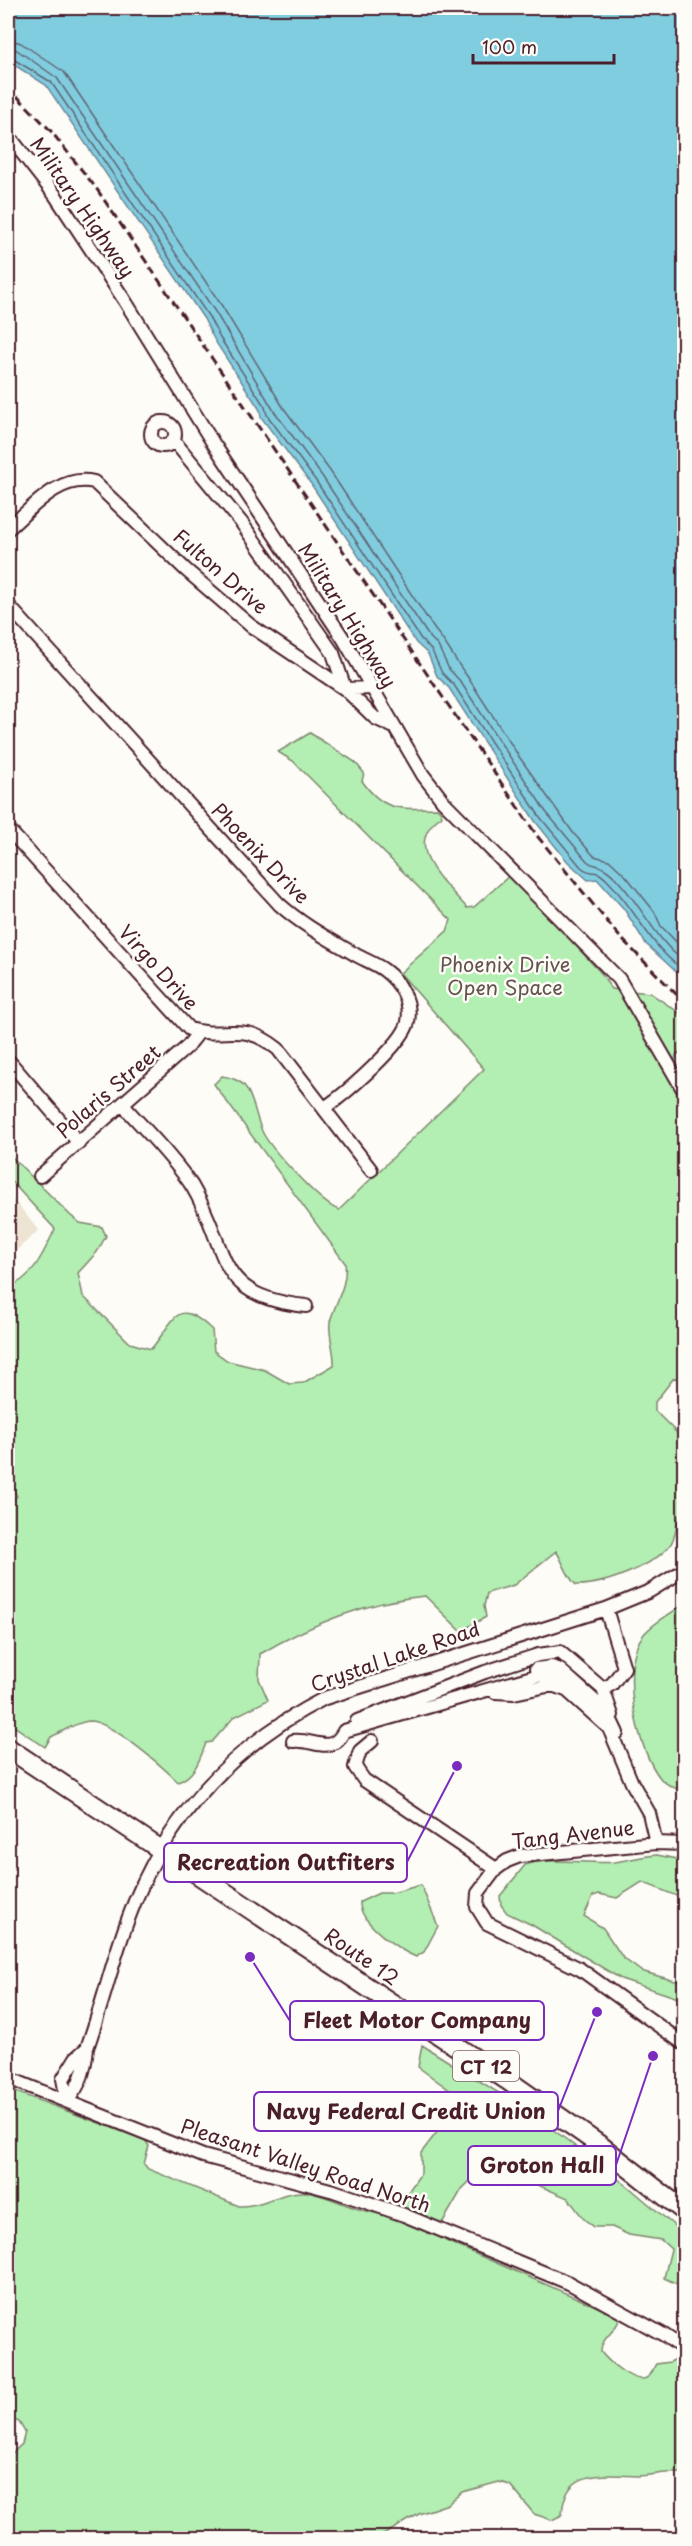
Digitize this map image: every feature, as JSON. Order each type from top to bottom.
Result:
[{"type":"highway","name":"Route 12","points":[[8,1748],[525,2092],[684,2211]]},
{"type":"street","name":"Military Highway","points":[[8,135],[55,195],[213,443],[344,638],[423,775],[443,801],[619,980],[684,1091]]},
{"type":"street","points":[[174,441],[242,522],[333,652],[345,689],[372,688]]},
{"type":"street","name":"Fulton Drive","points":[[8,529],[56,489],[77,479],[94,482],[234,612],[345,689],[375,718],[394,727]]},
{"type":"street","name":"Phoenix Drive","points":[[8,605],[279,904],[313,930],[382,969],[404,992],[410,1008],[408,1024],[401,1035],[349,1089],[326,1107]]},
{"type":"street","name":"Virgo Drive","points":[[8,829],[189,1029],[199,1032],[248,1031],[262,1036],[293,1065],[370,1170]]},
{"type":"street","name":"Polaris Street","points":[[39,1176],[123,1105],[195,1039],[199,1032]]},
{"type":"street","points":[[8,1060],[79,1143]]},
{"type":"street","points":[[123,1105],[191,1185],[234,1278],[257,1296],[279,1303],[306,1306]]},
{"type":"street","name":"Crystal Lake Road","points":[[67,2100],[76,2091],[86,2064],[87,2048],[127,1923],[147,1874],[192,1804],[221,1770],[246,1747],[294,1713],[358,1685],[606,1609],[650,1591],[684,1570]]},
{"type":"street","points":[[603,1689],[612,1684],[624,1668],[606,1609]]},
{"type":"street","points":[[293,1741],[304,1740],[324,1746],[338,1741],[344,1731],[365,1717],[523,1660],[560,1652],[603,1689],[615,1724],[627,1772]]},
{"type":"street","points":[[523,1660],[555,1658],[564,1663],[610,1707]]},
{"type":"street","points":[[344,1731],[457,1691],[552,1667],[570,1678],[607,1712],[615,1724]]},
{"type":"street","points":[[344,1731],[545,1674],[556,1678],[609,1728],[627,1772],[649,1813],[656,1843]]},
{"type":"street","name":"Tang Avenue","points":[[372,1741],[360,1751],[355,1767],[364,1780],[496,1869],[520,1856],[656,1843],[684,1844]]},
{"type":"street","points":[[496,1869],[478,1893],[477,1907],[488,1923],[580,1969],[684,2044]]},
{"type":"street","name":"Pleasant Valley Road North","points":[[8,2078],[203,2156],[334,2191],[404,2215],[568,2283],[664,2335],[684,2349]]},
{"type":"shaded area","points":[[8,1193],[39,1230],[8,1258]]},
{"type":"green space","name":"Phoenix Drive Open Space","points":[[310,733],[355,762],[364,773],[362,781],[378,799],[395,807],[437,808],[441,812],[442,816],[430,827],[425,839],[425,851],[438,876],[467,908],[474,907],[510,875],[602,974],[611,989],[650,993],[684,1016],[684,1050],[676,1055],[672,1078],[684,1101],[684,1376],[673,1379],[655,1402],[655,1411],[684,1440],[684,1511],[670,1545],[640,1567],[599,1582],[576,1585],[556,1551],[514,1585],[487,1593],[484,1606],[486,1617],[461,1631],[425,1596],[361,1609],[319,1624],[279,1643],[260,1654],[259,1679],[268,1700],[234,1717],[212,1742],[206,1743],[199,1761],[189,1776],[178,1782],[136,1746],[99,1723],[86,1721],[75,1725],[51,1737],[45,1747],[8,1722],[8,1504],[17,1496],[8,1481],[8,1287],[16,1284],[31,1272],[55,1229],[8,1178],[8,1153],[80,1223],[102,1227],[106,1236],[97,1252],[78,1273],[83,1296],[130,1343],[151,1349],[171,1321],[183,1313],[191,1314],[212,1330],[214,1351],[228,1361],[265,1370],[289,1384],[303,1383],[334,1365],[330,1322],[345,1279],[345,1263],[214,1084],[222,1076],[242,1083],[249,1093],[261,1129],[269,1143],[310,1189],[339,1210],[484,1069],[400,973],[447,931],[451,920],[293,761],[278,752]]},
{"type":"green space","points":[[684,1604],[684,1793],[661,1779],[652,1766],[645,1749],[634,1708],[632,1666],[636,1648],[644,1634]]},
{"type":"green space","points":[[657,1855],[684,1858],[684,1899],[642,1882],[617,1898],[599,1894],[593,1896],[584,1916],[603,1928],[623,1958],[641,1971],[675,1981],[684,1981],[684,2000],[621,1979],[532,1925],[507,1913],[501,1905],[500,1896],[525,1865],[533,1862],[606,1863]]},
{"type":"green space","points":[[421,1885],[438,1926],[424,1952],[416,1957],[390,1942],[372,1926],[361,1910],[360,1902],[379,1893],[392,1893]]},
{"type":"green space","points":[[422,2045],[534,2115],[630,2188],[684,2234],[684,2287],[664,2278],[671,2249],[661,2240],[629,2235],[612,2227],[593,2227],[568,2198],[533,2183],[507,2186],[484,2179],[471,2180],[462,2189],[437,2232],[446,2241],[616,2315],[619,2320],[603,2342],[601,2352],[609,2361],[630,2376],[644,2379],[650,2375],[656,2364],[670,2362],[684,2355],[684,2474],[611,2475],[587,2478],[577,2482],[570,2489],[564,2500],[562,2515],[552,2520],[534,2514],[510,2485],[499,2482],[462,2492],[448,2504],[419,2514],[378,2538],[8,2538],[8,2457],[22,2444],[25,2432],[19,2422],[8,2417],[8,2089],[145,2140],[149,2146],[144,2164],[148,2169],[239,2206],[304,2192],[324,2196],[365,2211],[386,2214],[406,2195],[421,2173],[421,2153],[457,2106],[455,2094],[418,2067]]},
{"type":"water","points":[[8,8],[684,8],[684,979],[646,944],[624,909],[597,879],[588,880],[568,862],[535,821],[449,688],[437,676],[428,654],[416,643],[311,484],[261,417],[260,410],[215,341],[204,319],[46,85],[8,61]]},
{"type":"railway","points":[[8,87],[50,130],[96,188],[538,837],[619,936],[684,1002]]},
{"type":"place","name":"Recreation Outfiters","points":[[457,1766]]},
{"type":"place","name":"Fleet Motor Company","points":[[250,1957]]},
{"type":"place","name":"Navy Federal Credit Union","points":[[597,2012]]},
{"type":"place","name":"Groton Hall","points":[[653,2056]]}]
